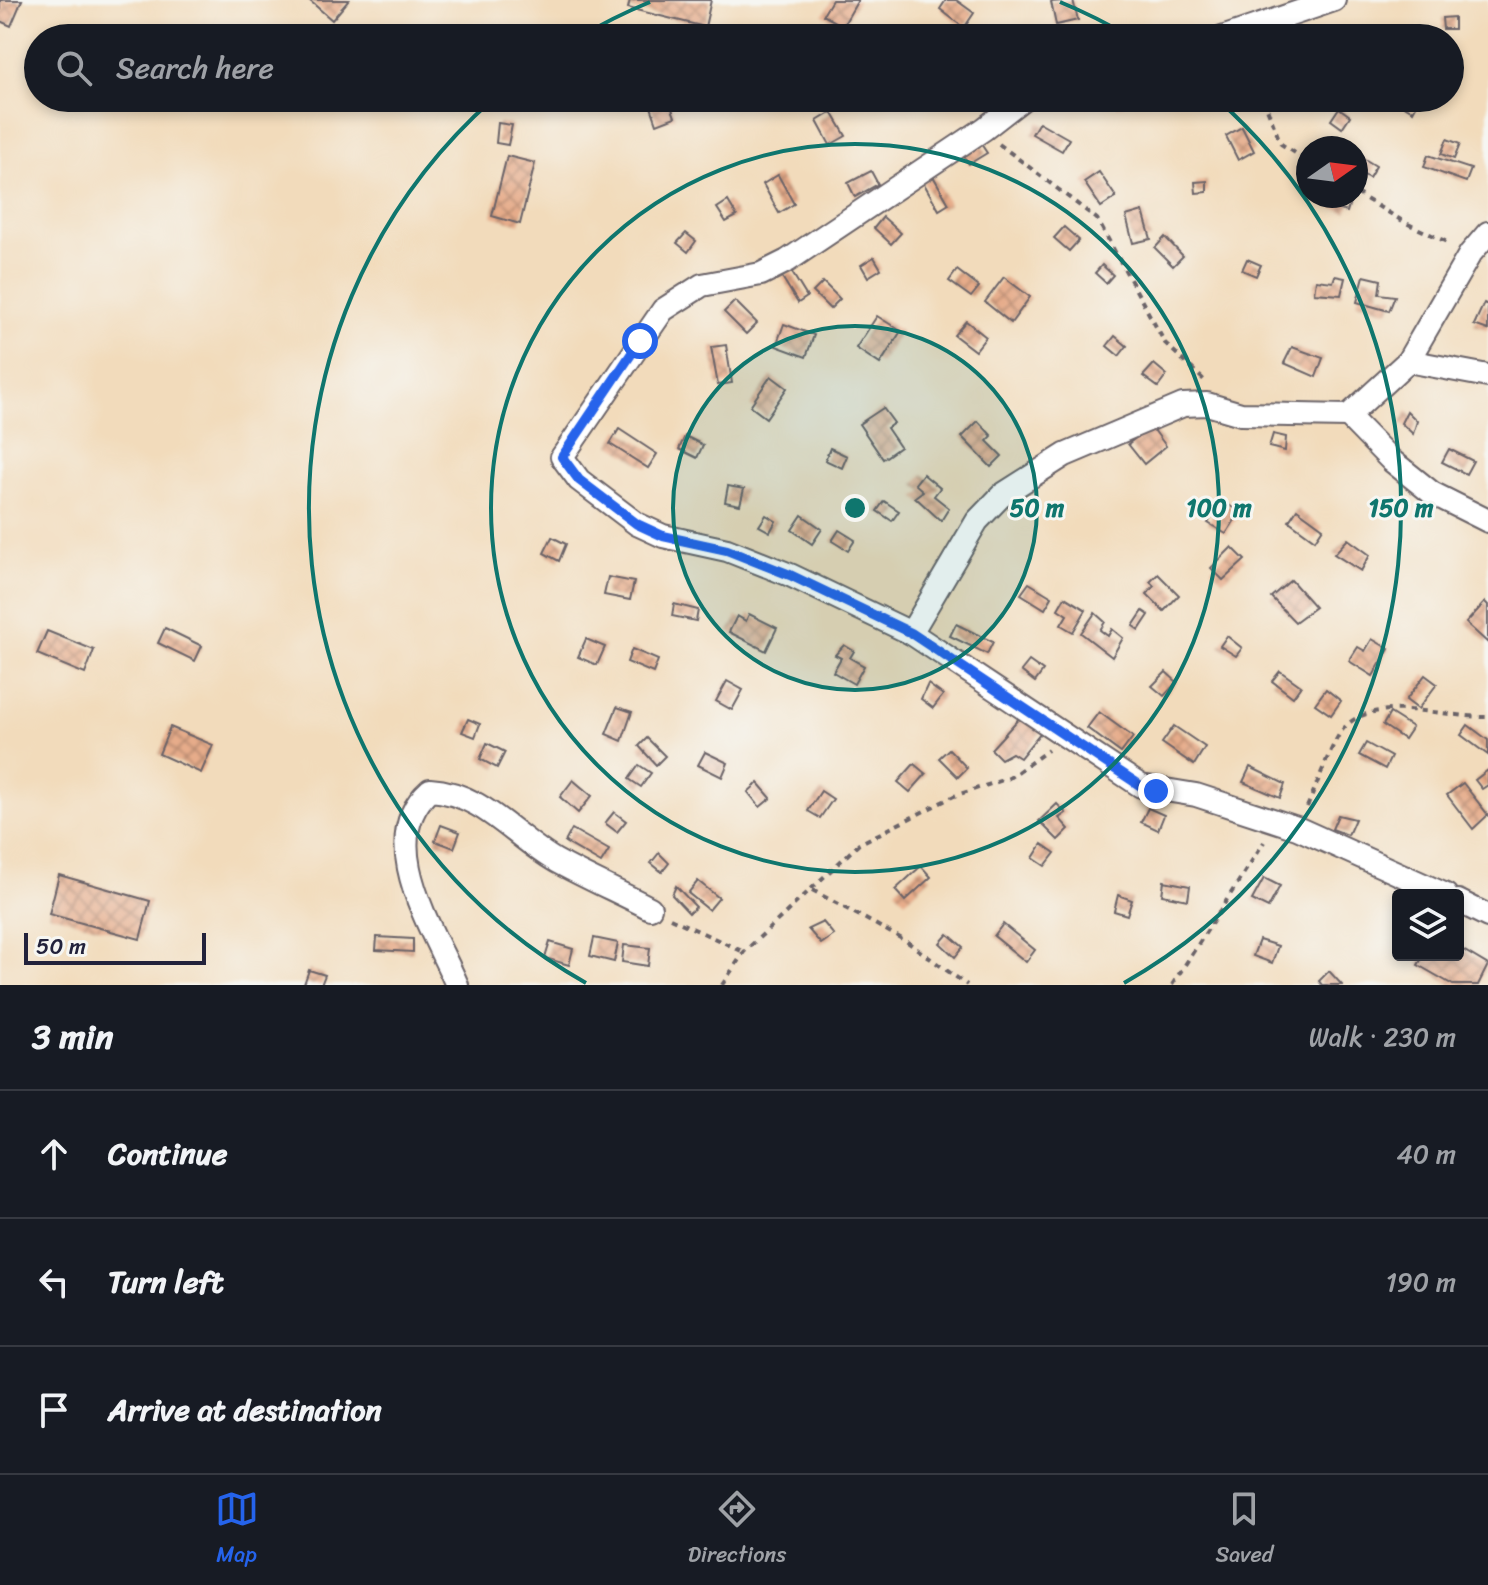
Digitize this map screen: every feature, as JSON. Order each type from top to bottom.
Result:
[{"type":"street","points":[[1263,24],[1334,0]]},
{"type":"street","points":[[1006,112],[787,261],[761,274],[702,285],[663,310],[562,457],[579,480],[637,524],[663,536],[727,550],[790,575],[911,633],[1141,786],[1196,795],[1286,826],[1432,889]]},
{"type":"street","points":[[911,633],[977,521],[1002,495],[1065,455],[1183,405],[1207,404],[1241,414],[1348,416],[1408,361],[1470,254],[1488,233]]},
{"type":"street","points":[[1408,361],[1488,376]]},
{"type":"street","points":[[1348,416],[1392,461],[1432,493],[1488,521]]},
{"type":"street","points":[[457,985],[426,926],[409,858],[407,818],[416,802],[430,790],[447,791],[480,804],[554,860],[650,908]]},
{"type":"street","points":[[1464,904],[1488,916]]},
{"type":"path","points":[[1268,112],[1281,144],[1296,153]]},
{"type":"path","points":[[984,129],[1097,219],[1165,343],[1208,384]]},
{"type":"path","points":[[1368,199],[1470,254]]},
{"type":"path","points":[[1172,985],[1286,826],[1344,727],[1385,706],[1465,717],[1488,717]]},
{"type":"path","points":[[722,985],[744,952],[859,844],[954,796],[1009,778],[1067,735]]},
{"type":"path","points":[[812,890],[906,941],[967,985]]},
{"type":"path","points":[[650,908],[744,952]]},
{"type":"building","points":[[0,0],[22,0],[11,26],[0,21]]},
{"type":"building","points":[[309,0],[349,0],[332,20]]},
{"type":"building","points":[[630,0],[711,0],[706,24],[693,24],[628,8]]},
{"type":"building","points":[[832,0],[858,0],[844,24],[823,15]]},
{"type":"building","points":[[946,0],[956,0],[974,13],[967,24],[959,24],[940,9]]},
{"type":"building","points":[[1073,0],[1078,20],[1056,24],[1051,2]]},
{"type":"building","points":[[1454,17],[1454,24],[1443,24],[1442,18]]},
{"type":"building","points":[[653,112],[673,112],[675,117],[657,124]]},
{"type":"building","points":[[832,112],[846,136],[830,145],[817,121]]},
{"type":"building","points":[[1336,112],[1350,116],[1342,128],[1331,120]]},
{"type":"building","points":[[1039,122],[1069,139],[1062,151],[1032,134]]},
{"type":"building","points":[[498,123],[512,125],[508,145],[496,143]]},
{"type":"building","points":[[1242,127],[1254,151],[1238,160],[1226,136]]},
{"type":"building","points":[[1447,139],[1460,144],[1454,159],[1441,154]]},
{"type":"building","points":[[979,141],[987,153],[969,164],[961,152]]},
{"type":"building","points":[[1428,155],[1471,169],[1466,182],[1424,167]]},
{"type":"building","points":[[507,156],[535,163],[520,224],[492,216]]},
{"type":"building","points":[[1368,161],[1376,166],[1368,177]]},
{"type":"building","points":[[871,171],[878,184],[855,197],[848,183]]},
{"type":"building","points":[[1099,172],[1116,197],[1101,207],[1084,182]]},
{"type":"building","points":[[778,175],[794,204],[779,213],[763,184]]},
{"type":"building","points":[[933,176],[949,204],[939,210],[923,182]]},
{"type":"building","points":[[1207,181],[1207,192],[1196,193],[1195,182]]},
{"type":"building","points":[[728,201],[737,216],[726,222],[717,208]]},
{"type":"building","points":[[1143,211],[1151,239],[1133,243],[1126,216]]},
{"type":"building","points":[[883,217],[901,233],[891,244],[874,228]]},
{"type":"building","points":[[1064,227],[1079,240],[1069,251],[1054,238]]},
{"type":"building","points":[[686,233],[696,241],[688,252],[677,243]]},
{"type":"building","points":[[1165,237],[1183,256],[1173,266],[1155,248]]},
{"type":"building","points":[[874,257],[881,269],[868,277],[861,265]]},
{"type":"building","points":[[1247,259],[1261,265],[1256,276],[1242,270]]},
{"type":"building","points":[[1102,265],[1113,275],[1106,283],[1095,273]]},
{"type":"building","points":[[957,270],[979,287],[971,297],[949,281]]},
{"type":"building","points":[[791,271],[807,297],[798,303],[782,277]]},
{"type":"building","points":[[1335,276],[1345,278],[1341,295],[1314,293],[1316,280],[1333,282]]},
{"type":"building","points":[[1364,276],[1381,280],[1379,294],[1395,296],[1389,311],[1357,302]]},
{"type":"building","points":[[1004,277],[1030,297],[1011,323],[985,302]]},
{"type":"building","points":[[823,282],[840,299],[830,309],[813,292]]},
{"type":"building","points":[[735,301],[757,323],[746,334],[724,312]]},
{"type":"building","points":[[1484,303],[1488,305],[1488,330],[1474,325]]},
{"type":"building","points":[[877,316],[901,331],[880,364],[856,348]]},
{"type":"building","points":[[966,321],[986,337],[975,351],[954,335]]},
{"type":"building","points":[[784,324],[814,335],[806,357],[776,346]]},
{"type":"building","points":[[1115,336],[1127,346],[1119,356],[1107,346]]},
{"type":"building","points":[[726,345],[732,383],[718,385],[711,347]]},
{"type":"building","points":[[1292,347],[1323,358],[1316,377],[1284,363]]},
{"type":"building","points":[[1154,364],[1167,375],[1158,387],[1143,376]]},
{"type":"building","points":[[771,376],[787,388],[766,418],[750,406]]},
{"type":"building","points":[[883,408],[894,423],[887,428],[900,447],[883,459],[859,424]]},
{"type":"building","points":[[1407,411],[1417,421],[1413,434],[1401,423]]},
{"type":"building","points":[[978,421],[992,436],[987,441],[1002,456],[991,467],[962,437]]},
{"type":"building","points":[[1151,426],[1166,446],[1144,464],[1128,444]]},
{"type":"building","points":[[619,429],[657,454],[648,468],[610,444]]},
{"type":"building","points":[[1273,434],[1286,437],[1285,451],[1269,447]]},
{"type":"building","points":[[685,436],[703,445],[697,458],[679,449]]},
{"type":"building","points":[[830,448],[847,456],[842,468],[825,460]]},
{"type":"building","points":[[1449,449],[1473,461],[1466,474],[1442,462]]},
{"type":"building","points":[[923,474],[940,488],[934,496],[949,508],[941,521],[915,497],[923,491],[915,484]]},
{"type":"building","points":[[728,486],[744,489],[740,505],[725,502]]},
{"type":"building","points":[[884,501],[899,511],[892,521],[877,511]]},
{"type":"building","points":[[1222,501],[1240,512],[1226,534],[1208,523]]},
{"type":"building","points":[[1297,509],[1323,528],[1315,540],[1289,521]]},
{"type":"building","points":[[766,515],[776,521],[770,532],[759,526]]},
{"type":"building","points":[[802,515],[822,529],[812,544],[792,530]]},
{"type":"building","points":[[839,530],[855,540],[848,551],[832,541]]},
{"type":"building","points":[[552,537],[566,544],[559,561],[544,553]]},
{"type":"building","points":[[1348,539],[1370,555],[1361,571],[1334,554]]},
{"type":"building","points":[[1232,547],[1245,560],[1223,580],[1211,568]]},
{"type":"building","points":[[1158,574],[1179,595],[1164,611],[1147,594],[1154,586],[1150,582]]},
{"type":"building","points":[[608,577],[634,582],[630,600],[604,595]]},
{"type":"building","points":[[1291,580],[1315,607],[1295,622],[1271,597]]},
{"type":"building","points":[[1029,583],[1052,597],[1045,609],[1021,594]]},
{"type":"building","points":[[1065,597],[1086,610],[1073,632],[1061,625],[1067,615],[1058,609]]},
{"type":"building","points":[[1485,602],[1488,605],[1488,643],[1466,623]]},
{"type":"building","points":[[674,604],[698,610],[696,621],[672,616]]},
{"type":"building","points":[[1143,611],[1149,615],[1139,630],[1133,626]]},
{"type":"building","points":[[1095,613],[1105,622],[1100,630],[1108,636],[1112,629],[1123,638],[1112,657],[1081,633]]},
{"type":"building","points":[[749,614],[777,628],[766,651],[729,632],[737,616],[746,621]]},
{"type":"building","points":[[956,624],[993,642],[987,654],[950,636]]},
{"type":"building","points":[[165,628],[202,646],[195,661],[158,643]]},
{"type":"building","points":[[47,631],[94,650],[85,674],[37,654]]},
{"type":"building","points":[[1227,636],[1242,648],[1236,656],[1220,646]]},
{"type":"building","points":[[586,639],[605,647],[597,665],[578,657]]},
{"type":"building","points":[[1372,639],[1389,649],[1373,676],[1349,661],[1358,647],[1365,651]]},
{"type":"building","points":[[844,645],[854,651],[850,658],[864,666],[854,684],[833,672],[841,658],[835,655]]},
{"type":"building","points":[[632,649],[658,660],[653,673],[627,662]]},
{"type":"building","points":[[1029,661],[1043,671],[1035,682],[1021,671]]},
{"type":"building","points":[[1280,671],[1301,686],[1293,697],[1272,681]]},
{"type":"building","points":[[1166,672],[1177,682],[1164,696],[1152,686]]},
{"type":"building","points":[[1425,675],[1437,684],[1418,709],[1406,700]]},
{"type":"building","points":[[727,681],[743,690],[732,710],[716,701]]},
{"type":"building","points":[[928,684],[943,695],[933,708],[921,699]]},
{"type":"building","points":[[1326,689],[1341,701],[1331,715],[1315,704]]},
{"type":"building","points":[[617,707],[632,712],[622,741],[606,734]]},
{"type":"building","points":[[1099,712],[1133,737],[1121,753],[1087,728]]},
{"type":"building","points":[[1390,713],[1412,727],[1404,739],[1383,725]]},
{"type":"building","points":[[1023,714],[1041,732],[1020,758],[1012,753],[1001,759],[991,749]]},
{"type":"building","points":[[468,719],[480,724],[475,737],[462,732]]},
{"type":"building","points":[[1468,725],[1488,740],[1488,755],[1461,735]]},
{"type":"building","points":[[1174,726],[1205,747],[1194,765],[1162,743]]},
{"type":"building","points":[[170,727],[213,745],[201,773],[159,754]]},
{"type":"building","points":[[647,738],[665,756],[656,765],[639,746]]},
{"type":"building","points":[[487,743],[505,752],[497,768],[480,759]]},
{"type":"building","points":[[1366,743],[1391,757],[1385,769],[1359,755]]},
{"type":"building","points":[[949,749],[967,768],[958,777],[939,758]]},
{"type":"building","points":[[705,752],[728,763],[722,777],[698,765]]},
{"type":"building","points":[[914,764],[926,774],[910,792],[898,782]]},
{"type":"building","points":[[639,765],[651,773],[641,787],[629,779]]},
{"type":"building","points":[[1250,767],[1285,784],[1280,798],[1243,782]]},
{"type":"building","points":[[1488,770],[1488,785],[1482,789],[1475,780]]},
{"type":"building","points":[[573,780],[592,796],[578,813],[560,797]]},
{"type":"building","points":[[758,783],[771,798],[760,807],[748,792]]},
{"type":"building","points":[[1463,783],[1488,815],[1473,829],[1447,795]]},
{"type":"building","points":[[821,791],[833,799],[820,818],[808,811]]},
{"type":"building","points":[[1057,804],[1066,813],[1059,818],[1069,829],[1058,840],[1039,821]]},
{"type":"building","points":[[1148,808],[1164,815],[1158,830],[1141,822]]},
{"type":"building","points":[[614,812],[626,821],[617,832],[605,823]]},
{"type":"building","points":[[1338,815],[1355,819],[1348,835],[1332,829]]},
{"type":"building","points":[[441,825],[460,832],[454,848],[435,841]]},
{"type":"building","points":[[572,829],[609,850],[601,863],[565,842]]},
{"type":"building","points":[[1042,844],[1055,853],[1045,866],[1033,858]]},
{"type":"building","points":[[659,853],[669,863],[662,872],[651,863]]},
{"type":"building","points":[[921,866],[931,877],[905,901],[895,890]]},
{"type":"building","points":[[59,875],[150,901],[140,939],[49,914]]},
{"type":"building","points":[[1264,878],[1280,886],[1268,908],[1252,900]]},
{"type":"building","points":[[698,881],[719,898],[709,910],[688,893]]},
{"type":"building","points":[[1164,881],[1190,886],[1188,900],[1162,895]]},
{"type":"building","points":[[676,886],[696,907],[689,913],[672,895]]},
{"type":"building","points":[[1118,895],[1132,900],[1127,915],[1114,911]]},
{"type":"building","points":[[823,922],[834,935],[821,944],[808,929]]},
{"type":"building","points":[[1003,924],[1035,950],[1026,962],[994,936]]},
{"type":"building","points":[[948,934],[963,947],[955,957],[940,943]]},
{"type":"building","points":[[377,937],[413,939],[413,952],[376,950]]},
{"type":"building","points":[[594,938],[618,943],[614,962],[590,956]]},
{"type":"building","points":[[1259,940],[1278,946],[1272,963],[1253,956]]},
{"type":"building","points":[[550,942],[573,949],[569,965],[545,958]]},
{"type":"building","points":[[624,945],[650,948],[648,966],[622,962]]},
{"type":"building","points":[[1464,951],[1488,965],[1478,985],[1453,985],[1418,965],[1420,961],[1464,961]]},
{"type":"building","points":[[309,970],[325,975],[321,985],[304,984]]},
{"type":"building","points":[[1329,971],[1342,985],[1322,985],[1319,981]]},
{"type":"route","points":[[640,341],[562,457],[579,480],[616,510],[663,536],[727,550],[790,575],[857,610],[911,633],[1141,786],[1156,791]]}]
